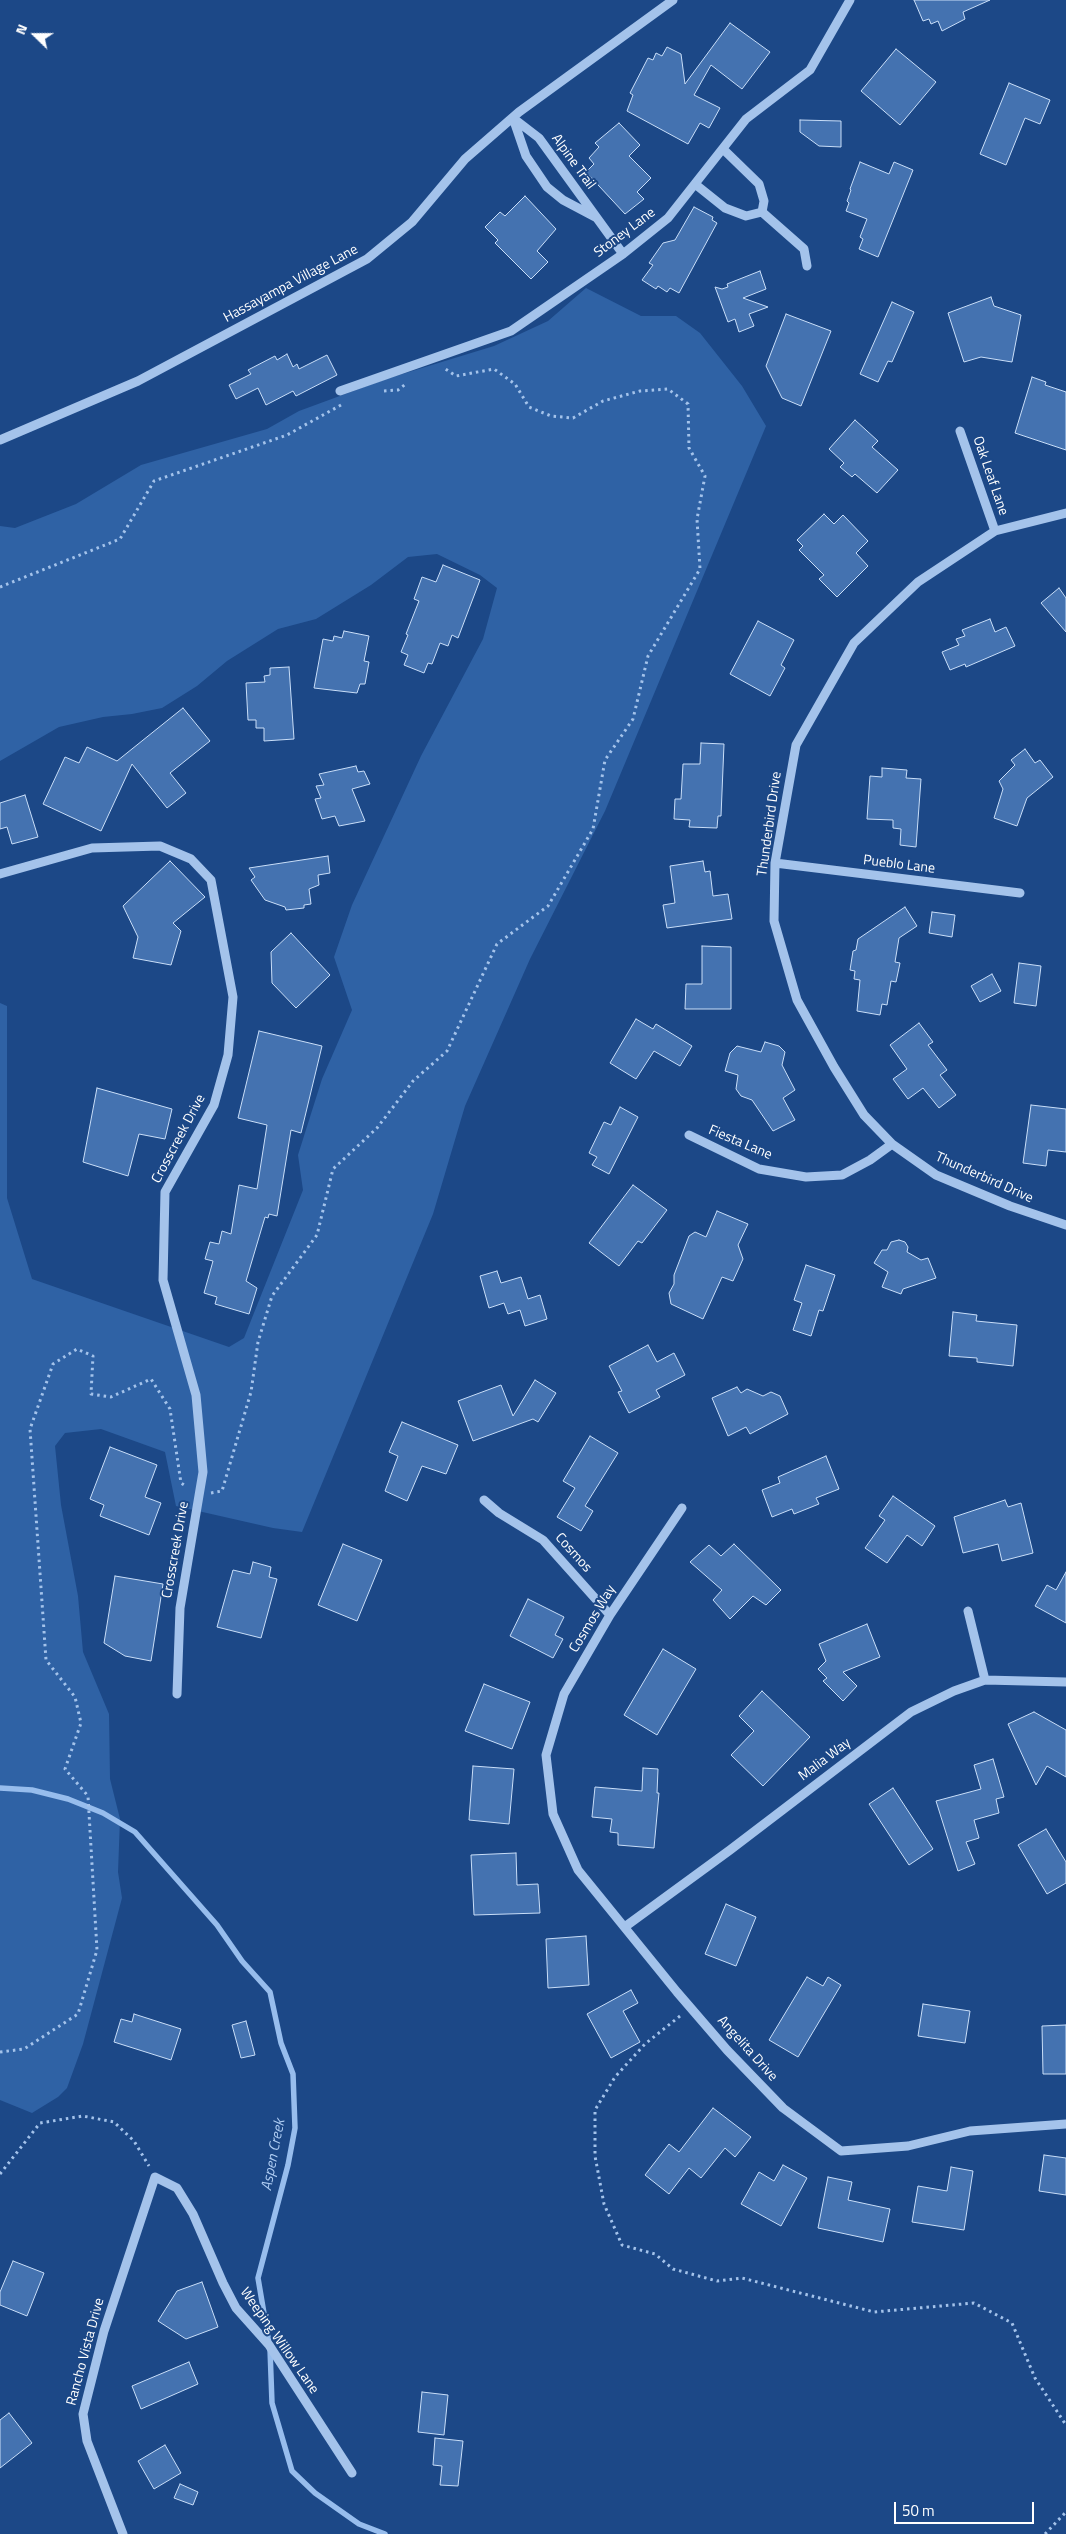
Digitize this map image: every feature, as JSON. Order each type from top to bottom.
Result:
[{"type":"street","name":"Hassayampa Village Lane","points":[[0,440],[138,381],[367,259],[412,222],[465,159],[513,118],[673,0]]},
{"type":"street","name":"Stoney Lane","points":[[340,391],[511,331],[623,254],[668,218],[746,119],[810,70],[850,0]]},
{"type":"street","name":"Alpine Trail","points":[[513,118],[526,156],[547,187],[563,200],[597,218]]},
{"type":"street","name":"Alpine Trail","points":[[513,118],[539,138],[623,254]]},
{"type":"street","points":[[723,149],[759,184],[764,202],[762,212]]},
{"type":"street","points":[[695,184],[725,208],[746,216],[762,212]]},
{"type":"street","points":[[762,212],[804,249],[807,266]]},
{"type":"street","name":"Oak Leaf Lane","points":[[960,431],[995,531]]},
{"type":"street","name":"Thunderbird Drive","points":[[1066,513],[995,531],[918,582],[854,643],[796,745],[775,863],[774,921],[797,1000],[834,1067],[864,1115],[892,1144],[936,1175],[1010,1206],[1066,1225]]},
{"type":"street","name":"Crosscreek Drive","points":[[0,874],[92,848],[160,846],[191,859],[211,880],[233,997],[228,1055],[214,1105],[165,1192],[163,1280],[196,1395],[203,1472],[180,1608],[177,1694]]},
{"type":"street","name":"Pueblo Lane","points":[[775,863],[1020,893]]},
{"type":"street","name":"Fiesta Lane","points":[[689,1135],[759,1169],[806,1177],[842,1175],[870,1160],[892,1144]]},
{"type":"street","name":"Cosmos","points":[[484,1500],[499,1513],[543,1540],[610,1615]]},
{"type":"street","name":"Cosmos Way","points":[[546,1755],[564,1694],[610,1615],[682,1508]]},
{"type":"street","points":[[968,1611],[985,1680]]},
{"type":"street","name":"Malia Way","points":[[626,1926],[730,1850],[911,1712],[954,1691],[985,1680],[1066,1682]]},
{"type":"street","name":"Angelita Drive","points":[[546,1755],[553,1814],[578,1870],[626,1926],[691,2008],[783,2108],[842,2151],[908,2146],[970,2131],[1066,2124]]},
{"type":"street","name":"Weeping Willow Lane","points":[[155,2177],[177,2188],[193,2214],[236,2308],[269,2345],[352,2472]]},
{"type":"street","name":"Rancho Vista Drive","points":[[122,2534],[87,2441],[83,2414],[104,2331],[155,2177]]},
{"type":"path","points":[[0,2052],[24,2049],[78,2014],[97,1950],[88,1796],[65,1769],[82,1722],[75,1697],[46,1660],[30,1429],[52,1364],[77,1349],[93,1356],[91,1394],[111,1397],[151,1378],[170,1409],[181,1483],[199,1495],[222,1492],[251,1392],[258,1342],[272,1296],[317,1235],[333,1169],[377,1128],[413,1080],[447,1051],[497,944],[548,906],[593,828],[605,760],[633,719],[648,656],[700,569],[697,519],[706,476],[689,448],[688,404],[668,389],[640,391],[603,401],[574,418],[551,416],[530,407],[515,384],[494,369],[456,376],[442,367],[436,369]]},
{"type":"path","points":[[382,392],[398,390],[414,377]]},
{"type":"path","points":[[0,587],[120,539],[154,481],[287,435],[346,401]]},
{"type":"path","points":[[691,2008],[645,2044],[615,2077],[595,2110],[595,2156],[602,2194],[622,2245],[656,2254],[674,2269],[717,2281],[742,2278],[874,2312],[974,2303],[1012,2323],[1035,2378],[1066,2425]]},
{"type":"path","points":[[0,2174],[40,2123],[83,2116],[114,2122],[134,2141],[155,2177]]},
{"type":"path","points":[[1045,2534],[1066,2512]]},
{"type":"shaded area","points":[[586,288],[641,316],[676,316],[700,333],[742,386],[766,426],[605,811],[530,959],[465,1106],[433,1214],[302,1532],[273,1528],[176,1506],[165,1452],[101,1429],[65,1433],[55,1446],[61,1505],[78,1596],[83,1652],[109,1714],[110,1779],[120,1819],[118,1872],[122,1898],[83,2044],[67,2088],[58,2097],[32,2113],[0,2100],[0,1003],[7,1006],[7,1198],[32,1279],[229,1347],[244,1338],[303,1190],[298,1155],[322,1079],[352,1010],[334,957],[352,905],[421,756],[483,639],[497,588],[480,575],[437,554],[408,557],[371,585],[316,619],[278,629],[227,661],[197,686],[162,708],[103,717],[59,727],[0,761],[0,526],[15,528],[76,504],[141,465],[267,429],[299,411],[386,379],[494,346],[548,321]]},
{"type":"building","points":[[914,0],[990,0],[963,12],[965,19],[942,31],[938,21],[931,24],[929,19],[923,21]]},
{"type":"building","points":[[730,23],[770,52],[742,89],[711,65],[694,95],[720,108],[709,128],[700,123],[688,144],[627,111],[633,95],[630,93],[648,58],[653,60],[656,53],[662,56],[667,47],[681,54],[685,84]]},
{"type":"building","points":[[896,49],[936,82],[900,125],[861,91]]},
{"type":"building","points":[[1009,83],[1050,100],[1040,124],[1025,118],[1006,165],[980,154]]},
{"type":"building","points":[[800,120],[841,121],[841,147],[819,146],[800,132]]},
{"type":"building","points":[[619,123],[640,145],[629,156],[651,178],[637,192],[644,199],[625,214],[586,172],[594,164],[589,158],[599,147],[595,143]]},
{"type":"building","points":[[860,162],[889,174],[894,162],[913,170],[878,257],[859,249],[863,239],[860,237],[867,219],[846,211],[849,203],[847,201],[850,189]]},
{"type":"building","points":[[525,196],[556,229],[537,251],[548,262],[531,279],[495,243],[498,240],[485,227],[500,212],[505,216]]},
{"type":"building","points":[[694,207],[713,217],[712,220],[717,223],[679,293],[670,288],[667,292],[658,286],[656,289],[642,280],[653,265],[649,263],[663,243],[675,240]]},
{"type":"building","points":[[760,271],[766,289],[743,298],[768,307],[749,314],[754,326],[739,332],[735,319],[728,322],[715,287],[722,289],[728,287],[727,284]]},
{"type":"building","points":[[991,297],[994,306],[1021,315],[1012,362],[981,357],[964,362],[948,313]]},
{"type":"building","points":[[892,302],[914,312],[892,362],[888,361],[878,382],[860,374]]},
{"type":"building","points":[[786,314],[831,331],[801,406],[782,398],[766,366]]},
{"type":"building","points":[[287,354],[293,367],[297,364],[299,369],[327,355],[337,375],[296,396],[293,391],[266,405],[258,388],[236,399],[229,385],[251,374],[248,370],[275,356],[277,360]]},
{"type":"building","points":[[1032,377],[1046,382],[1045,385],[1066,392],[1066,450],[1015,433]]},
{"type":"building","points":[[855,420],[878,441],[872,447],[898,470],[877,493],[855,474],[852,477],[840,467],[844,463],[829,449]]},
{"type":"building","points":[[824,514],[834,524],[843,515],[868,541],[856,553],[868,566],[837,597],[819,579],[824,575],[799,550],[803,546],[797,540]]},
{"type":"building","points":[[443,565],[480,580],[458,638],[452,635],[448,646],[440,643],[432,664],[428,663],[424,673],[404,665],[408,655],[401,652],[419,601],[414,599],[422,577],[436,582]]},
{"type":"building","points":[[1059,588],[1066,598],[1066,632],[1041,603]]},
{"type":"building","points":[[990,619],[995,632],[1006,627],[1015,646],[966,667],[965,664],[950,670],[942,652],[959,645],[956,639],[965,636],[962,630]]},
{"type":"building","points":[[758,621],[794,640],[781,665],[785,668],[770,696],[730,674]]},
{"type":"building","points":[[344,631],[369,636],[364,661],[369,662],[365,684],[360,684],[357,693],[314,688],[323,639],[333,641],[334,636],[342,638]]},
{"type":"building","points":[[289,667],[294,739],[264,741],[264,728],[256,728],[256,720],[248,720],[246,683],[265,682],[264,676],[270,675],[270,668]]},
{"type":"building","points":[[183,708],[210,741],[170,773],[186,793],[167,808],[132,764],[101,831],[43,804],[65,757],[79,763],[87,747],[117,761]]},
{"type":"building","points":[[701,743],[724,744],[721,816],[718,816],[717,828],[689,827],[690,820],[674,819],[675,799],[681,799],[683,764],[700,764]]},
{"type":"building","points":[[1025,749],[1035,763],[1040,760],[1053,777],[1027,798],[1017,826],[994,818],[1003,789],[999,781],[1015,765],[1011,760]]},
{"type":"building","points":[[356,766],[358,772],[364,771],[370,784],[352,789],[365,821],[339,826],[335,816],[322,819],[315,799],[321,798],[316,786],[324,785],[319,774]]},
{"type":"building","points":[[882,768],[907,770],[906,778],[921,779],[916,847],[900,845],[901,829],[893,828],[893,820],[867,819],[870,776],[882,777]]},
{"type":"building","points":[[25,795],[38,837],[12,844],[7,827],[0,829],[0,803]]},
{"type":"building","points":[[328,856],[330,873],[318,875],[319,885],[309,889],[311,904],[304,905],[304,908],[286,910],[285,907],[265,900],[251,880],[255,877],[249,868]]},
{"type":"building","points":[[170,861],[205,897],[173,923],[181,931],[171,965],[133,958],[138,937],[123,906]]},
{"type":"building","points":[[703,861],[705,872],[710,871],[713,896],[728,894],[732,919],[667,928],[663,905],[675,903],[670,866]]},
{"type":"building","points":[[905,907],[917,926],[899,938],[895,962],[900,963],[896,982],[891,981],[887,1005],[882,1004],[880,1015],[857,1011],[860,980],[854,979],[855,971],[850,970],[853,951],[856,950],[858,939]]},
{"type":"building","points":[[932,912],[955,915],[952,937],[929,933]]},
{"type":"building","points":[[291,933],[330,975],[296,1008],[272,983],[271,952]]},
{"type":"building","points":[[702,946],[731,947],[731,1009],[685,1009],[686,984],[702,984]]},
{"type":"building","points":[[1019,963],[1041,966],[1036,1006],[1014,1003]]},
{"type":"building","points":[[992,974],[1001,991],[980,1002],[971,986]]},
{"type":"building","points":[[636,1019],[653,1029],[656,1024],[692,1046],[680,1066],[654,1051],[636,1079],[610,1063]]},
{"type":"building","points":[[919,1023],[933,1042],[928,1045],[947,1070],[940,1075],[956,1095],[939,1108],[923,1088],[908,1099],[893,1079],[907,1069],[890,1045]]},
{"type":"building","points":[[259,1031],[322,1046],[301,1133],[291,1130],[277,1216],[269,1214],[268,1218],[265,1217],[246,1281],[257,1288],[249,1314],[215,1304],[217,1297],[204,1293],[213,1261],[205,1259],[210,1242],[219,1244],[222,1231],[231,1234],[239,1185],[257,1189],[267,1125],[238,1118]]},
{"type":"building","points":[[765,1042],[779,1046],[785,1052],[782,1065],[795,1090],[783,1098],[795,1120],[773,1131],[752,1100],[741,1096],[736,1089],[738,1075],[725,1071],[730,1053],[737,1046],[761,1052]]},
{"type":"building","points":[[97,1088],[172,1109],[165,1139],[139,1134],[128,1176],[83,1162]]},
{"type":"building","points":[[1031,1105],[1066,1109],[1066,1152],[1048,1150],[1046,1166],[1023,1163]]},
{"type":"building","points":[[620,1107],[638,1117],[609,1174],[592,1165],[597,1157],[589,1153],[604,1122],[611,1125]]},
{"type":"building","points":[[633,1185],[667,1210],[642,1243],[638,1241],[619,1266],[589,1243]]},
{"type":"building","points":[[717,1211],[748,1224],[738,1245],[743,1259],[733,1281],[722,1277],[703,1319],[671,1304],[669,1293],[674,1284],[674,1275],[689,1236],[695,1232],[706,1237]]},
{"type":"building","points":[[899,1240],[905,1242],[908,1247],[907,1252],[921,1260],[928,1258],[936,1278],[903,1289],[901,1294],[882,1287],[888,1272],[874,1263],[882,1250],[887,1250],[891,1242]]},
{"type":"building","points":[[806,1265],[835,1275],[823,1311],[819,1310],[811,1336],[793,1330],[802,1303],[794,1300]]},
{"type":"building","points":[[497,1271],[501,1283],[521,1277],[528,1299],[540,1295],[547,1319],[525,1326],[520,1310],[508,1314],[504,1303],[489,1308],[480,1276]]},
{"type":"building","points":[[953,1312],[977,1315],[976,1321],[1017,1325],[1013,1366],[977,1362],[977,1358],[949,1356]]},
{"type":"building","points":[[648,1345],[657,1362],[674,1353],[685,1375],[656,1390],[660,1397],[629,1413],[618,1392],[622,1391],[609,1366]]},
{"type":"building","points":[[535,1380],[556,1393],[538,1422],[533,1419],[473,1441],[458,1401],[501,1385],[513,1416]]},
{"type":"building","points":[[737,1387],[741,1393],[747,1389],[763,1396],[771,1392],[780,1396],[788,1414],[750,1434],[746,1427],[728,1436],[712,1398]]},
{"type":"building","points":[[402,1422],[458,1445],[446,1474],[422,1466],[407,1501],[385,1491],[398,1456],[389,1452]]},
{"type":"building","points":[[590,1436],[618,1453],[585,1506],[593,1511],[581,1531],[557,1517],[575,1488],[563,1481]]},
{"type":"building","points":[[110,1447],[157,1465],[145,1497],[161,1503],[149,1535],[100,1516],[104,1505],[90,1499]]},
{"type":"building","points":[[826,1456],[839,1489],[816,1498],[819,1504],[794,1514],[792,1509],[772,1517],[762,1490],[780,1483],[778,1477]]},
{"type":"building","points":[[893,1496],[935,1526],[922,1546],[907,1535],[887,1563],[865,1548],[885,1520],[879,1516]]},
{"type":"building","points":[[1005,1500],[1008,1507],[1021,1503],[1033,1553],[1002,1561],[998,1544],[963,1553],[954,1517]]},
{"type":"building","points":[[343,1544],[382,1560],[357,1621],[318,1605]]},
{"type":"building","points":[[734,1544],[781,1590],[766,1605],[753,1596],[730,1619],[713,1600],[722,1590],[690,1562],[709,1545],[721,1556]]},
{"type":"building","points":[[253,1562],[271,1567],[269,1577],[277,1579],[261,1638],[217,1627],[233,1570],[250,1574]]},
{"type":"building","points":[[1066,1572],[1066,1623],[1035,1606],[1047,1585],[1056,1590]]},
{"type":"building","points":[[115,1576],[163,1584],[151,1661],[125,1656],[104,1643]]},
{"type":"building","points":[[528,1599],[564,1617],[555,1635],[563,1639],[553,1658],[510,1636]]},
{"type":"building","points":[[867,1624],[880,1657],[843,1672],[857,1686],[843,1701],[823,1681],[827,1678],[818,1669],[826,1661],[819,1644]]},
{"type":"building","points":[[663,1649],[696,1669],[657,1735],[624,1715]]},
{"type":"building","points":[[484,1684],[530,1702],[512,1749],[465,1731]]},
{"type":"building","points":[[762,1691],[810,1737],[763,1786],[731,1755],[754,1731],[739,1716]]},
{"type":"building","points":[[1034,1712],[1066,1730],[1066,1777],[1047,1766],[1036,1785],[1008,1724]]},
{"type":"building","points":[[993,1759],[1004,1797],[996,1799],[999,1813],[974,1820],[979,1838],[966,1842],[975,1864],[958,1871],[936,1801],[981,1789],[974,1765]]},
{"type":"building","points":[[473,1766],[514,1769],[509,1824],[469,1820]]},
{"type":"building","points":[[643,1768],[658,1769],[657,1793],[659,1793],[654,1848],[618,1845],[618,1833],[610,1832],[612,1819],[592,1817],[595,1787],[642,1791]]},
{"type":"building","points":[[893,1788],[933,1849],[909,1865],[869,1804]]},
{"type":"building","points":[[1046,1829],[1066,1862],[1066,1883],[1047,1894],[1018,1845]]},
{"type":"building","points":[[516,1853],[517,1885],[538,1884],[540,1913],[474,1915],[471,1855]]},
{"type":"building","points":[[726,1904],[756,1917],[736,1966],[705,1954]]},
{"type":"building","points":[[586,1936],[589,1985],[548,1988],[546,1939]]},
{"type":"building","points":[[807,1977],[823,1986],[828,1977],[841,1985],[798,2057],[769,2040]]},
{"type":"building","points":[[631,1990],[638,2003],[623,2011],[640,2042],[611,2058],[587,2014]]},
{"type":"building","points":[[923,2004],[970,2011],[965,2043],[918,2036]]},
{"type":"building","points":[[134,2014],[181,2029],[171,2060],[114,2042],[121,2019],[132,2022]]},
{"type":"building","points":[[246,2021],[255,2055],[241,2058],[232,2025]]},
{"type":"building","points":[[1066,2025],[1066,2074],[1043,2074],[1042,2026]]},
{"type":"building","points":[[713,2108],[751,2137],[735,2157],[725,2148],[701,2178],[689,2168],[669,2194],[645,2175],[669,2144],[679,2152]]},
{"type":"building","points":[[1044,2155],[1066,2158],[1066,2195],[1039,2191]]},
{"type":"building","points":[[783,2165],[807,2178],[781,2226],[741,2204],[759,2172],[774,2181]]},
{"type":"building","points":[[951,2167],[973,2171],[964,2230],[912,2222],[918,2186],[947,2191]]},
{"type":"building","points":[[828,2177],[852,2182],[848,2200],[890,2209],[883,2242],[818,2228]]},
{"type":"building","points":[[13,2261],[44,2273],[27,2316],[0,2305],[0,2292]]},
{"type":"building","points":[[202,2282],[218,2327],[186,2339],[158,2321],[177,2291]]},
{"type":"building","points":[[189,2362],[198,2384],[141,2409],[132,2386]]},
{"type":"building","points":[[422,2392],[448,2395],[444,2435],[418,2432]]},
{"type":"building","points":[[9,2413],[32,2443],[0,2468],[0,2420]]},
{"type":"building","points":[[435,2438],[463,2441],[458,2486],[440,2485],[442,2466],[433,2465]]},
{"type":"building","points":[[165,2445],[181,2473],[154,2489],[138,2461]]},
{"type":"building","points":[[180,2484],[198,2492],[193,2505],[174,2498]]},
{"type":"waterway","name":"Aspen Creek","points":[[0,1788],[32,1790],[68,1799],[103,1813],[135,1832],[217,1925],[242,1961],[270,1992],[281,2043],[293,2074],[295,2128],[288,2165],[258,2278],[270,2349],[272,2403],[292,2471],[315,2493],[359,2524],[385,2534]]}]
